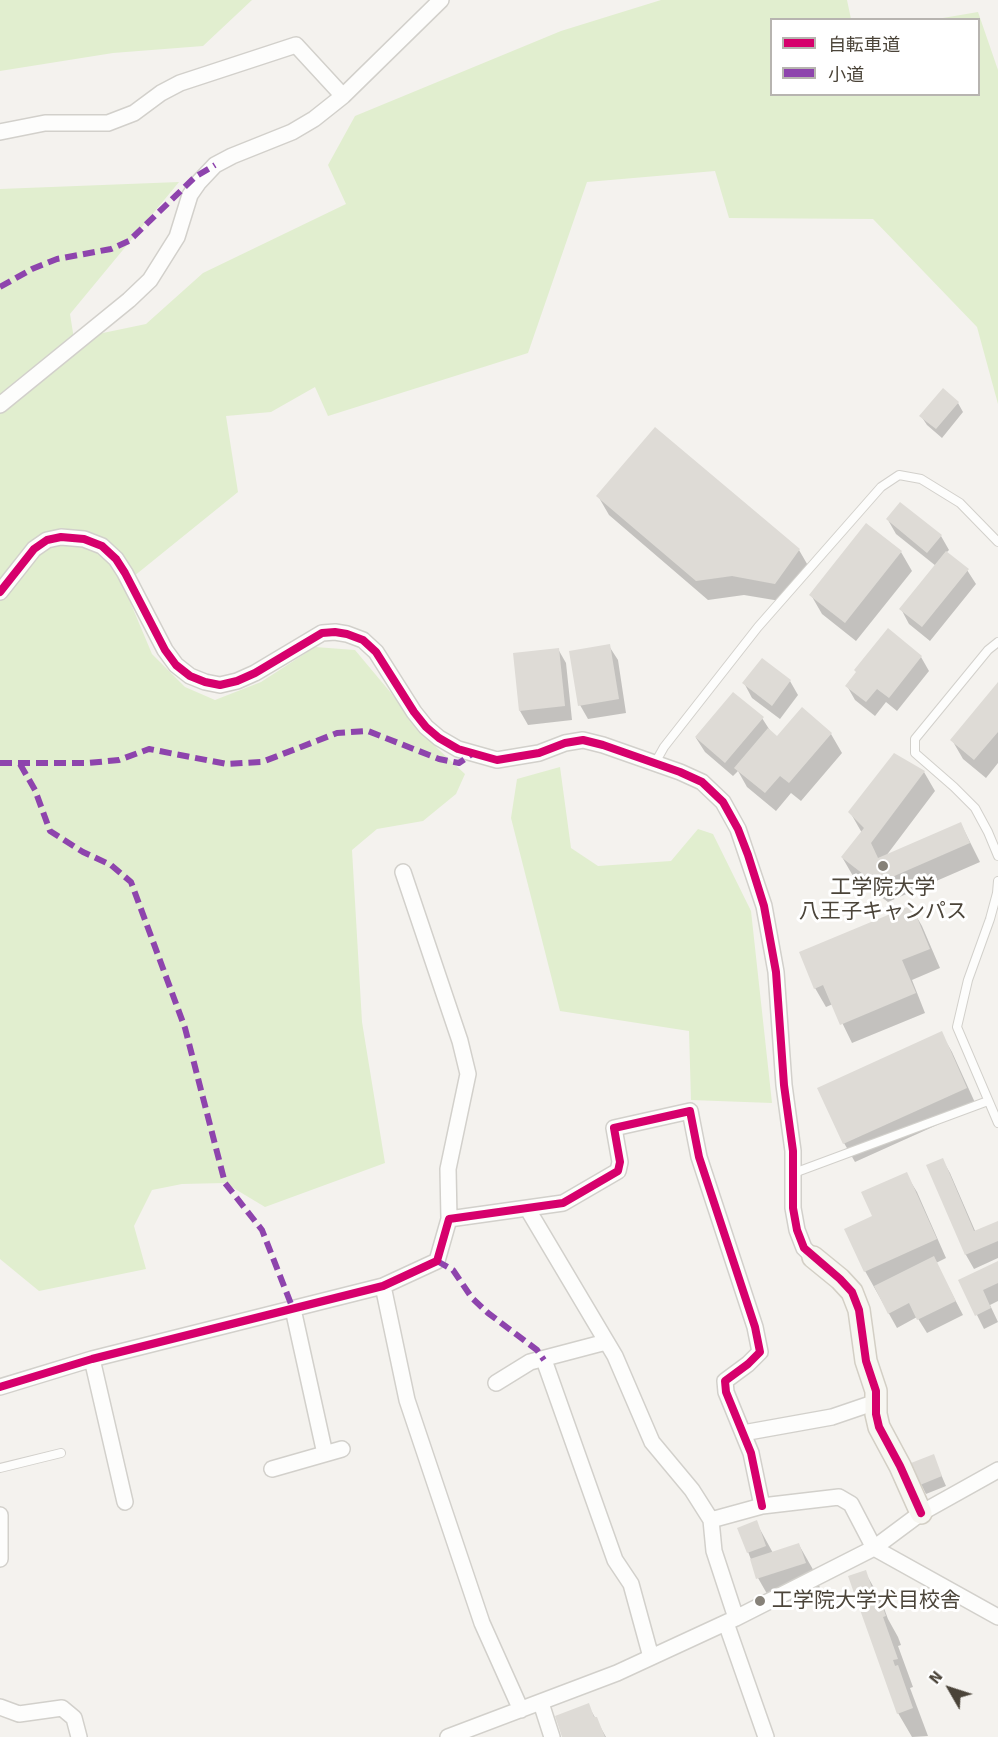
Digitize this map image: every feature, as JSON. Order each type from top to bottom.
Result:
[{"type":"street","points":[[0,405],[129,300],[150,280],[177,237],[190,195],[215,165],[292,132],[314,119],[343,96],[441,0]]},
{"type":"street","points":[[0,132],[45,123],[108,123],[134,113],[161,93],[180,83],[296,45],[343,96]]},
{"type":"street","points":[[0,592],[34,549],[47,540],[61,537],[84,539],[102,546],[116,559],[165,650],[176,665],[190,676],[220,685],[237,681],[255,674],[322,633],[347,634],[363,640],[376,652],[426,727],[458,749],[497,760],[539,753],[565,743],[583,740],[655,763],[702,782],[723,802],[738,829],[764,906],[776,972],[784,1085],[793,1151],[793,1208],[797,1230],[804,1248],[852,1292],[859,1310],[866,1361],[876,1391],[879,1427],[921,1513]]},
{"type":"street","points":[[0,1387],[92,1359],[383,1286],[437,1261],[449,1219],[448,1168],[468,1074],[460,1041],[403,872]]},
{"type":"street","points":[[449,1219],[563,1203],[618,1171],[620,1161],[614,1128],[690,1110],[699,1157],[755,1327],[760,1352],[725,1381],[726,1392],[751,1453],[762,1506]]},
{"type":"street","points":[[527,1208],[615,1356],[652,1442],[692,1490],[711,1520],[714,1551],[731,1620],[765,1737]]},
{"type":"street","points":[[383,1286],[407,1400],[482,1623],[521,1710]]},
{"type":"street","points":[[293,1309],[325,1454]]},
{"type":"street","points":[[496,1383],[530,1362],[606,1342]]},
{"type":"street","points":[[92,1359],[125,1502]]},
{"type":"street","points":[[544,1360],[615,1560],[631,1584],[651,1658]]},
{"type":"street","points":[[743,1433],[832,1417],[876,1402]]},
{"type":"street","points":[[272,1469],[342,1449]]},
{"type":"street","points":[[448,1737],[541,1703],[651,1658],[731,1620],[874,1548],[921,1513],[998,1470]]},
{"type":"street","points":[[711,1520],[762,1506],[839,1497],[851,1504],[874,1548],[998,1617]]},
{"type":"street","points":[[0,1515],[0,1559]]},
{"type":"street","points":[[0,1702],[0,1707],[19,1714],[62,1708],[74,1718],[79,1737]]},
{"type":"street","points":[[541,1703],[552,1737]]},
{"type":"lane","points":[[655,763],[664,747],[758,627],[881,487],[899,475],[921,479],[960,503],[998,542]]},
{"type":"lane","points":[[998,642],[988,650],[915,739],[915,753],[975,808],[998,856]]},
{"type":"lane","points":[[998,881],[990,919],[968,980],[957,1027],[998,1123]]},
{"type":"lane","points":[[794,1173],[988,1101]]},
{"type":"lane","points":[[0,1468],[62,1453]]},
{"type":"green space","points":[[0,0],[252,0],[203,46],[113,53],[0,71]]},
{"type":"green space","points":[[661,0],[847,0],[851,18],[770,18],[770,96],[980,96],[980,18],[943,18],[978,12],[998,70],[998,404],[977,327],[873,219],[729,218],[715,171],[587,182],[528,353],[328,416],[315,387],[271,412],[226,416],[238,492],[123,585],[152,654],[185,687],[215,700],[261,682],[315,647],[355,650],[437,748],[465,774],[456,794],[423,821],[377,829],[352,850],[362,1022],[385,1163],[265,1207],[225,1183],[182,1184],[152,1190],[134,1226],[146,1269],[39,1291],[0,1259],[0,189],[179,182],[70,314],[74,339],[146,324],[203,273],[346,204],[328,165],[355,116],[561,31]]},
{"type":"green space","points":[[560,767],[571,848],[598,866],[671,861],[698,829],[713,834],[751,911],[772,1103],[691,1100],[689,1031],[560,1011],[511,818],[517,779]]},
{"type":"building","points":[[943,388],[959,402],[936,429],[919,416]]},
{"type":"building","points":[[655,427],[800,549],[775,584],[732,576],[696,581],[596,496]]},
{"type":"building","points":[[900,502],[942,535],[927,553],[886,519]]},
{"type":"building","points":[[866,523],[902,551],[845,623],[809,595]]},
{"type":"building","points":[[946,551],[969,569],[922,627],[899,609]]},
{"type":"building","points":[[888,628],[922,656],[889,698],[877,689],[866,702],[845,686],[856,672],[854,670]]},
{"type":"building","points":[[610,644],[619,699],[578,706],[569,651]]},
{"type":"building","points":[[559,648],[565,706],[519,711],[513,653]]},
{"type":"building","points":[[762,658],[791,680],[772,706],[742,683]]},
{"type":"building","points":[[998,682],[998,732],[974,760],[950,740]]},
{"type":"building","points":[[733,692],[764,717],[725,763],[695,737]]},
{"type":"building","points":[[802,707],[832,733],[789,783],[780,776],[765,793],[734,768],[768,728],[777,736]]},
{"type":"building","points":[[894,753],[925,771],[871,843],[878,858],[961,822],[970,843],[876,884],[841,857],[864,828],[848,812]]},
{"type":"building","points":[[912,905],[930,949],[902,960],[916,993],[840,1025],[823,985],[814,989],[799,952]]},
{"type":"building","points":[[942,1031],[967,1088],[843,1144],[817,1088]]},
{"type":"building","points":[[943,1158],[974,1231],[998,1221],[998,1241],[965,1255],[926,1165]]},
{"type":"building","points":[[907,1172],[937,1239],[864,1272],[844,1229],[872,1216],[861,1192]]},
{"type":"building","points":[[934,1256],[956,1301],[917,1320],[909,1303],[888,1314],[874,1286]]},
{"type":"building","points":[[998,1261],[998,1283],[983,1290],[991,1308],[975,1316],[958,1280]]},
{"type":"building","points":[[934,1454],[942,1476],[920,1485],[911,1463]]},
{"type":"building","points":[[757,1520],[766,1546],[747,1553],[737,1528]]},
{"type":"building","points":[[799,1543],[806,1563],[756,1579],[750,1559]]},
{"type":"building","points":[[866,1570],[879,1609],[883,1608],[886,1616],[883,1617],[898,1659],[893,1660],[895,1666],[898,1665],[913,1708],[897,1714],[848,1576]]},
{"type":"building","points":[[589,1703],[605,1737],[562,1737],[555,1716]]},
{"type":"marked path","points":[[0,287],[32,269],[57,259],[111,249],[129,241],[195,177],[215,165]]},
{"type":"marked path","points":[[0,763],[88,763],[119,760],[149,749],[227,764],[262,762],[337,733],[368,731],[439,759],[459,763],[472,754]]},
{"type":"marked path","points":[[20,764],[35,790],[50,831],[83,852],[111,865],[131,882],[185,1028],[225,1183],[262,1230],[293,1309]]},
{"type":"marked path","points":[[437,1261],[453,1270],[472,1298],[537,1350],[544,1360]]},
{"type":"cycle path","points":[[0,592],[34,549],[47,540],[61,537],[84,539],[102,546],[116,559],[165,650],[176,665],[190,676],[220,685],[237,681],[255,673],[322,633],[347,634],[363,640],[376,652],[426,727],[458,749],[497,760],[539,753],[565,743],[583,740],[680,772],[702,782],[723,802],[738,829],[764,906],[776,972],[784,1085],[793,1151],[793,1208],[797,1230],[804,1248],[852,1292],[859,1310],[866,1361],[876,1391],[876,1414],[879,1427],[921,1513]]},
{"type":"cycle path","points":[[0,1387],[92,1359],[383,1286],[437,1261],[449,1219],[563,1203],[618,1171],[620,1162],[614,1128],[690,1111],[699,1157],[755,1327],[760,1352],[725,1381],[726,1392],[751,1453],[762,1506]]},
{"type":"place","name":"工学院大学 八王子キャンパス","points":[[883,866]]},
{"type":"place","name":"工学院大学犬目校舎","points":[[760,1601]]}]
